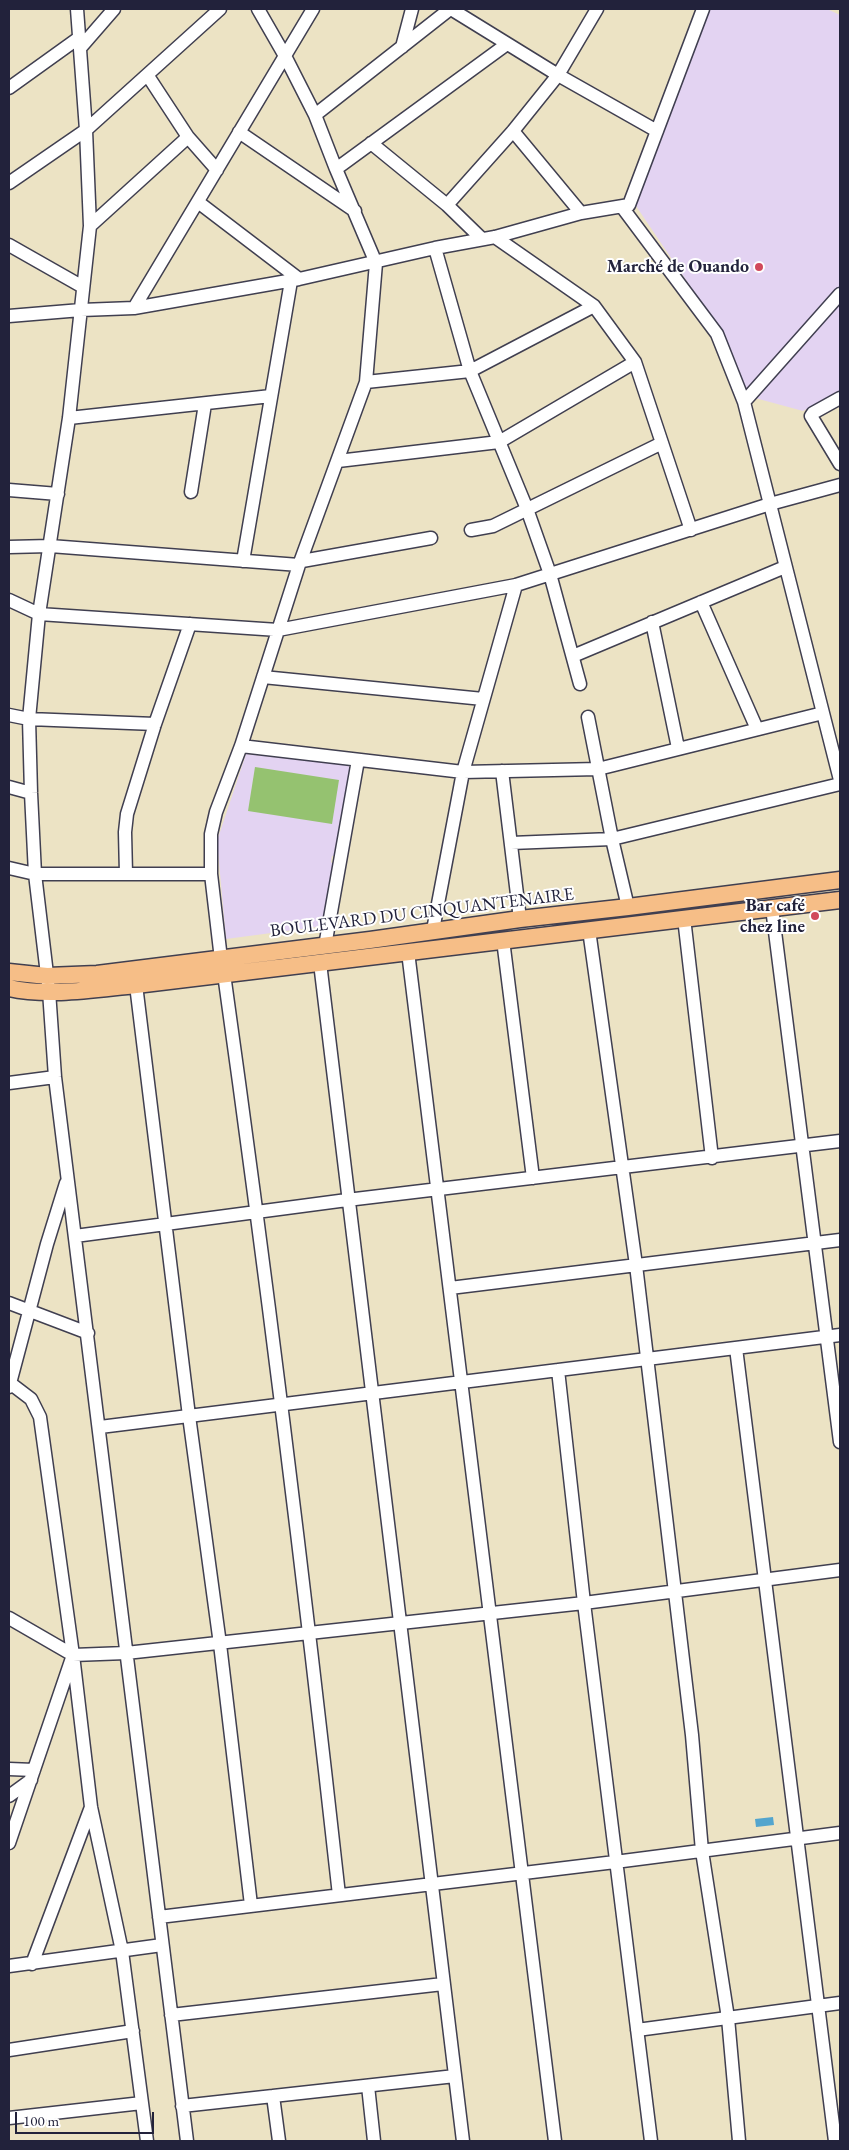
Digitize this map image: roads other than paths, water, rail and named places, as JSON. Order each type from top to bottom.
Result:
[{"type":"main road","name":"BOULEVARD DU CINQUANTENAIRE","points":[[9,972],[48,983],[136,985],[325,946],[433,930],[840,880]]},
{"type":"main road","name":"BOULEVARD DU CINQUANTENAIRE","points":[[9,988],[20,991],[48,983],[97,974],[222,966],[320,964],[840,900]]},
{"type":"street","points":[[77,9],[86,130],[90,226],[69,418],[39,614],[29,719],[30,792],[35,874],[48,983],[55,1077],[100,1427],[126,1654],[187,2141]]},
{"type":"street","points":[[9,88],[80,42],[114,9]]},
{"type":"street","points":[[9,183],[86,130],[220,9]]},
{"type":"street","points":[[258,9],[285,56],[315,115],[376,263],[366,382],[278,630],[241,746],[216,812],[211,834],[211,874],[222,966],[282,1404],[339,1896]]},
{"type":"street","points":[[134,308],[313,9]]},
{"type":"street","points":[[402,47],[412,9]]},
{"type":"street","points":[[315,115],[450,9],[558,75],[657,131]]},
{"type":"street","points":[[447,205],[513,131],[558,75],[597,9]]},
{"type":"street","points":[[9,316],[134,308],[295,280],[435,248],[495,237],[581,213],[629,205],[703,9]]},
{"type":"street","points":[[336,169],[507,44]]},
{"type":"street","points":[[148,76],[188,137],[217,170]]},
{"type":"street","points":[[513,131],[581,213]]},
{"type":"street","points":[[240,132],[355,212]]},
{"type":"street","points":[[90,226],[188,137]]},
{"type":"street","points":[[371,143],[447,205],[482,240]]},
{"type":"street","points":[[198,202],[295,280]]},
{"type":"street","points":[[622,207],[717,334],[744,402],[840,780]]},
{"type":"street","points":[[495,237],[594,306],[635,362],[691,530]]},
{"type":"street","points":[[9,245],[83,287]]},
{"type":"street","points":[[435,248],[470,370],[527,509],[550,574],[580,684]]},
{"type":"street","points":[[243,560],[295,280]]},
{"type":"street","points":[[744,402],[840,294]]},
{"type":"street","points":[[366,382],[470,370],[594,306]]},
{"type":"street","points":[[338,461],[499,442],[635,362]]},
{"type":"street","points":[[69,418],[272,396]]},
{"type":"street","points":[[840,398],[811,416],[840,464]]},
{"type":"street","points":[[191,492],[205,404]]},
{"type":"street","points":[[471,530],[493,526],[662,443]]},
{"type":"street","points":[[9,600],[39,614],[278,630],[516,585],[770,504],[840,485]]},
{"type":"street","points":[[9,490],[58,494]]},
{"type":"street","points":[[9,547],[50,546],[301,563],[431,538]]},
{"type":"street","points":[[573,656],[786,567]]},
{"type":"street","points":[[433,930],[463,772],[516,585]]},
{"type":"street","points":[[701,602],[757,729]]},
{"type":"street","points":[[652,622],[678,748]]},
{"type":"street","points":[[126,874],[125,832],[127,814],[155,724],[190,624]]},
{"type":"street","points":[[264,677],[484,699]]},
{"type":"street","points":[[241,746],[463,772],[598,769],[823,713]]},
{"type":"street","points":[[9,715],[29,719],[155,724]]},
{"type":"street","points":[[588,717],[612,839],[628,907]]},
{"type":"street","points":[[325,946],[358,760]]},
{"type":"street","points":[[502,771],[520,919]]},
{"type":"street","points":[[511,843],[612,839],[840,784]]},
{"type":"street","points":[[9,787],[30,792]]},
{"type":"street","points":[[9,868],[35,874],[211,874]]},
{"type":"street","points":[[772,908],[816,1243],[834,1335],[840,1442]]},
{"type":"street","points":[[684,918],[712,1158]]},
{"type":"street","points":[[589,930],[636,1265],[675,1591],[702,1851],[728,2018],[739,2141]]},
{"type":"street","points":[[503,940],[533,1178]]},
{"type":"street","points":[[408,952],[555,2141]]},
{"type":"street","points":[[320,964],[347,1200],[463,2141]]},
{"type":"street","points":[[136,985],[189,1416],[220,1644],[251,1905]]},
{"type":"street","points":[[9,1085],[55,1077]]},
{"type":"street","points":[[75,1236],[347,1200],[438,1191],[840,1141]]},
{"type":"street","points":[[67,1178],[9,1385],[31,1399],[40,1416],[73,1655],[91,1807],[122,1952],[147,2141]]},
{"type":"street","points":[[450,1288],[840,1240]]},
{"type":"street","points":[[9,1303],[88,1333]]},
{"type":"street","points":[[100,1427],[834,1335]]},
{"type":"street","points":[[736,1348],[835,2141]]},
{"type":"street","points":[[558,1370],[615,1862],[651,2141]]},
{"type":"street","points":[[9,1618],[73,1655],[126,1654],[584,1603],[840,1570]]},
{"type":"street","points":[[9,1843],[73,1655]]},
{"type":"street","points":[[9,1769],[32,1775]]},
{"type":"street","points":[[9,1796],[32,1775]]},
{"type":"street","points":[[32,1964],[91,1807]]},
{"type":"street","points":[[159,1917],[522,1874],[840,1833]]},
{"type":"street","points":[[9,1966],[162,1945]]},
{"type":"street","points":[[171,2015],[443,1984]]},
{"type":"street","points":[[637,2030],[840,2004]]},
{"type":"street","points":[[9,2050],[133,2031]]},
{"type":"street","points":[[182,2106],[455,2076]]},
{"type":"street","points":[[368,2086],[374,2141]]},
{"type":"street","points":[[274,2096],[279,2141]]},
{"type":"street","points":[[9,2118],[142,2103]]},
{"type":"water","points":[[773,1817],[774,1825],[756,1827],[755,1819]]},
{"type":"place","name":"Marché de Ouando","points":[[759,267]]},
{"type":"place","name":"Bar café chez line","points":[[815,916]]}]
